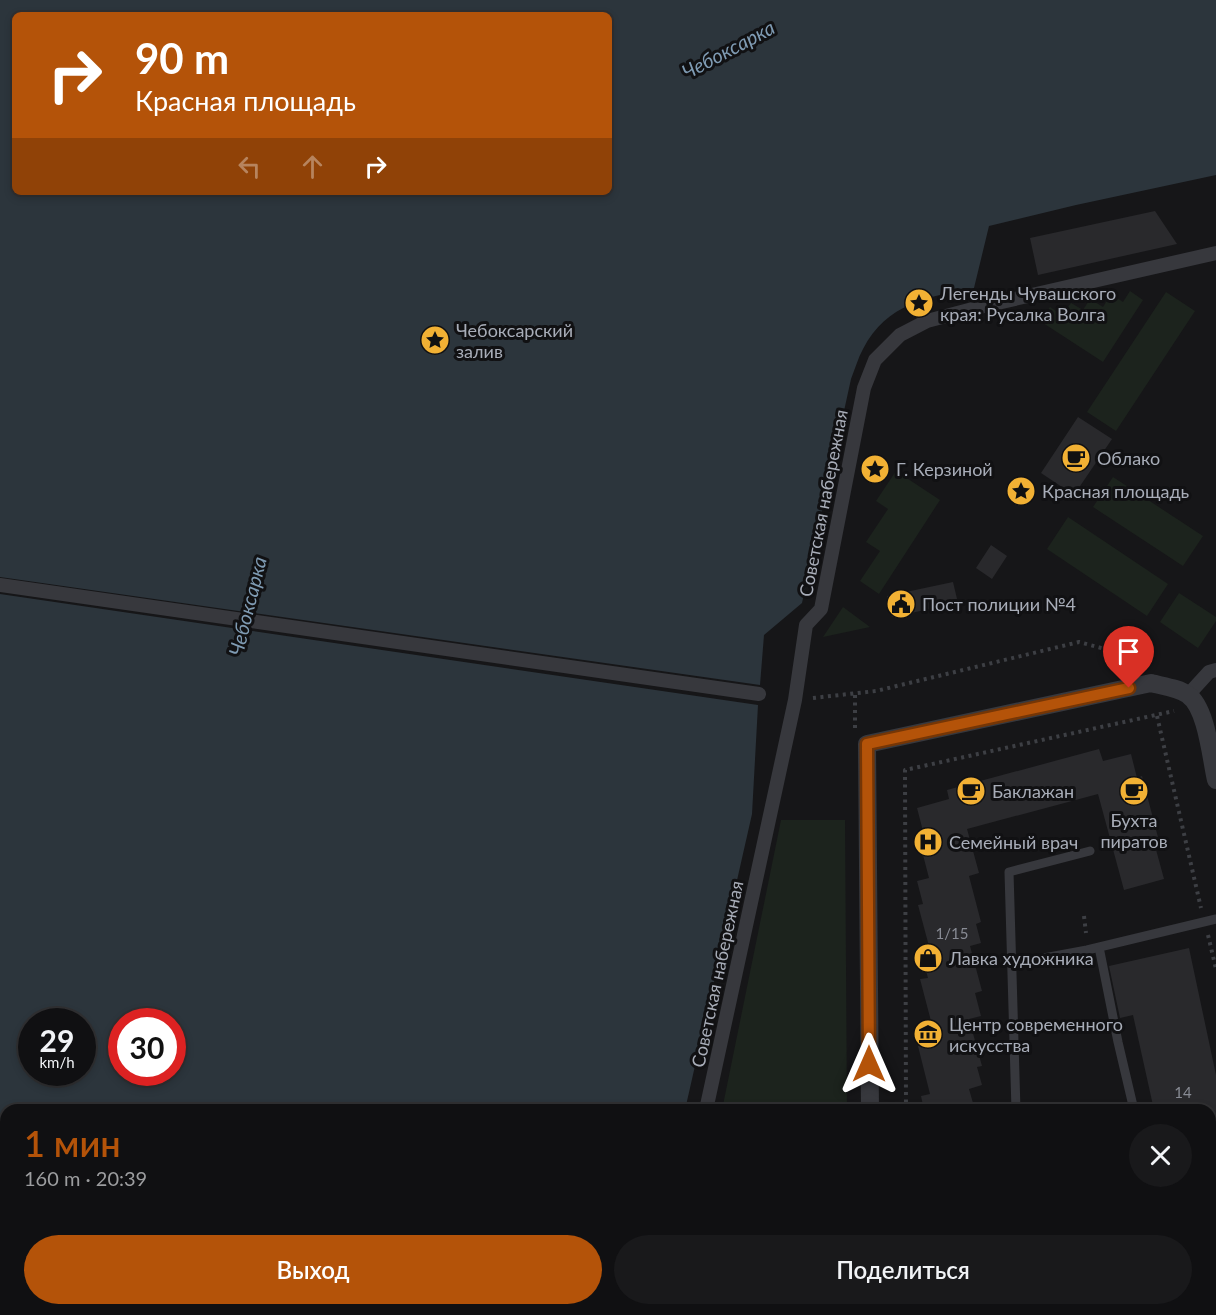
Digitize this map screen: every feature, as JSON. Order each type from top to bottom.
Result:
[{"type":"street","name":"Советская набережная","points":[[707,1104],[795,700],[806,625],[821,609],[864,388],[875,360],[900,335],[927,321],[1216,254]]},
{"type":"street","points":[[0,585],[759,694]]},
{"type":"street","points":[[1188,694],[1209,672],[1216,670]]},
{"type":"street","points":[[870,1104],[867,744],[1151,683],[1188,694],[1197,706],[1204,723],[1216,780]]},
{"type":"lane","points":[[1016,1104],[1009,872],[1090,850]]},
{"type":"lane","points":[[1011,964],[1099,947],[1216,919]]},
{"type":"lane","points":[[1099,947],[1133,1104]]},
{"type":"path","points":[[795,700],[876,691],[1079,642],[1116,652],[1151,683]]},
{"type":"path","points":[[906,1104],[905,770],[1157,716],[1216,969]]},
{"type":"shaded area","points":[[1130,291],[1143,300],[1103,362],[1040,321],[1050,307],[1062,315],[1071,303],[1083,310],[1090,299],[1103,307],[1111,294],[1123,302]]},
{"type":"shaded area","points":[[1166,292],[1195,311],[1116,431],[1087,412]]},
{"type":"shaded area","points":[[896,471],[940,500],[879,594],[860,581],[880,551],[866,542],[888,509],[876,501]]},
{"type":"shaded area","points":[[1113,477],[1203,536],[1183,566],[1093,507]]},
{"type":"shaded area","points":[[1068,517],[1168,584],[1147,616],[1047,549]]},
{"type":"shaded area","points":[[1179,593],[1216,617],[1216,621],[1198,648],[1160,622]]},
{"type":"shaded area","points":[[843,607],[870,627],[823,637]]},
{"type":"shaded area","points":[[781,820],[845,820],[847,1104],[723,1104]]},
{"type":"water","name":"Чебоксарский залив","points":[[0,0],[1216,0],[1216,175],[989,226],[974,288],[925,299],[897,312],[884,321],[861,352],[851,379],[802,603],[764,635],[760,685],[0,577]]},
{"type":"water","points":[[0,594],[758,705],[752,814],[686,1104],[0,1104]]},
{"type":"building","points":[[1155,211],[1177,244],[1038,275],[1030,238]]},
{"type":"building","points":[[1078,417],[1112,439],[1074,495],[1041,473]]},
{"type":"building","points":[[991,545],[1007,556],[992,579],[976,568]]},
{"type":"building","points":[[953,582],[958,603],[892,617],[887,596]]},
{"type":"building","points":[[1099,749],[1103,761],[1131,754],[1137,778],[1142,776],[1160,845],[1155,846],[1164,879],[1124,890],[1098,794],[967,829],[979,873],[969,876],[981,922],[976,924],[981,943],[970,946],[982,991],[975,993],[981,1016],[969,1019],[982,1066],[977,1067],[982,1085],[969,1089],[973,1104],[923,1104],[921,1096],[930,1094],[918,1046],[926,1044],[920,1024],[931,1021],[920,979],[928,978],[921,952],[930,950],[918,905],[923,904],[917,881],[929,878],[917,832],[923,831],[917,808],[949,799],[947,790]]},
{"type":"building","points":[[1189,948],[1216,1075],[1216,1104],[1153,1104],[1133,1015],[1120,1018],[1109,966]]},
{"type":"place","name":"Легенды Чувашского края: Русалка Волга","points":[[919,303]]},
{"type":"place","name":"Чебоксарский залив","points":[[435,340]]},
{"type":"place","name":"Облако","points":[[1076,458]]},
{"type":"place","name":"Г. Керзиной","points":[[875,469]]},
{"type":"place","name":"Красная площадь","points":[[1021,491]]},
{"type":"place","name":"Пост полиции №4","points":[[901,604]]},
{"type":"place","name":"Баклажан","points":[[971,791]]},
{"type":"place","name":"Бухта пиратов","points":[[1134,791]]},
{"type":"place","name":"Семейный врач","points":[[928,842]]},
{"type":"place","name":"Лавка художника","points":[[928,958]]},
{"type":"place","name":"Центр современного искусства","points":[[928,1034]]},
{"type":"route","points":[[869,1064],[867,744],[1129,688]]},
{"type":"water label","name":"Чебоксарка","points":[[728,49]]},
{"type":"water label","name":"Чебоксарка","points":[[247,606]]}]
